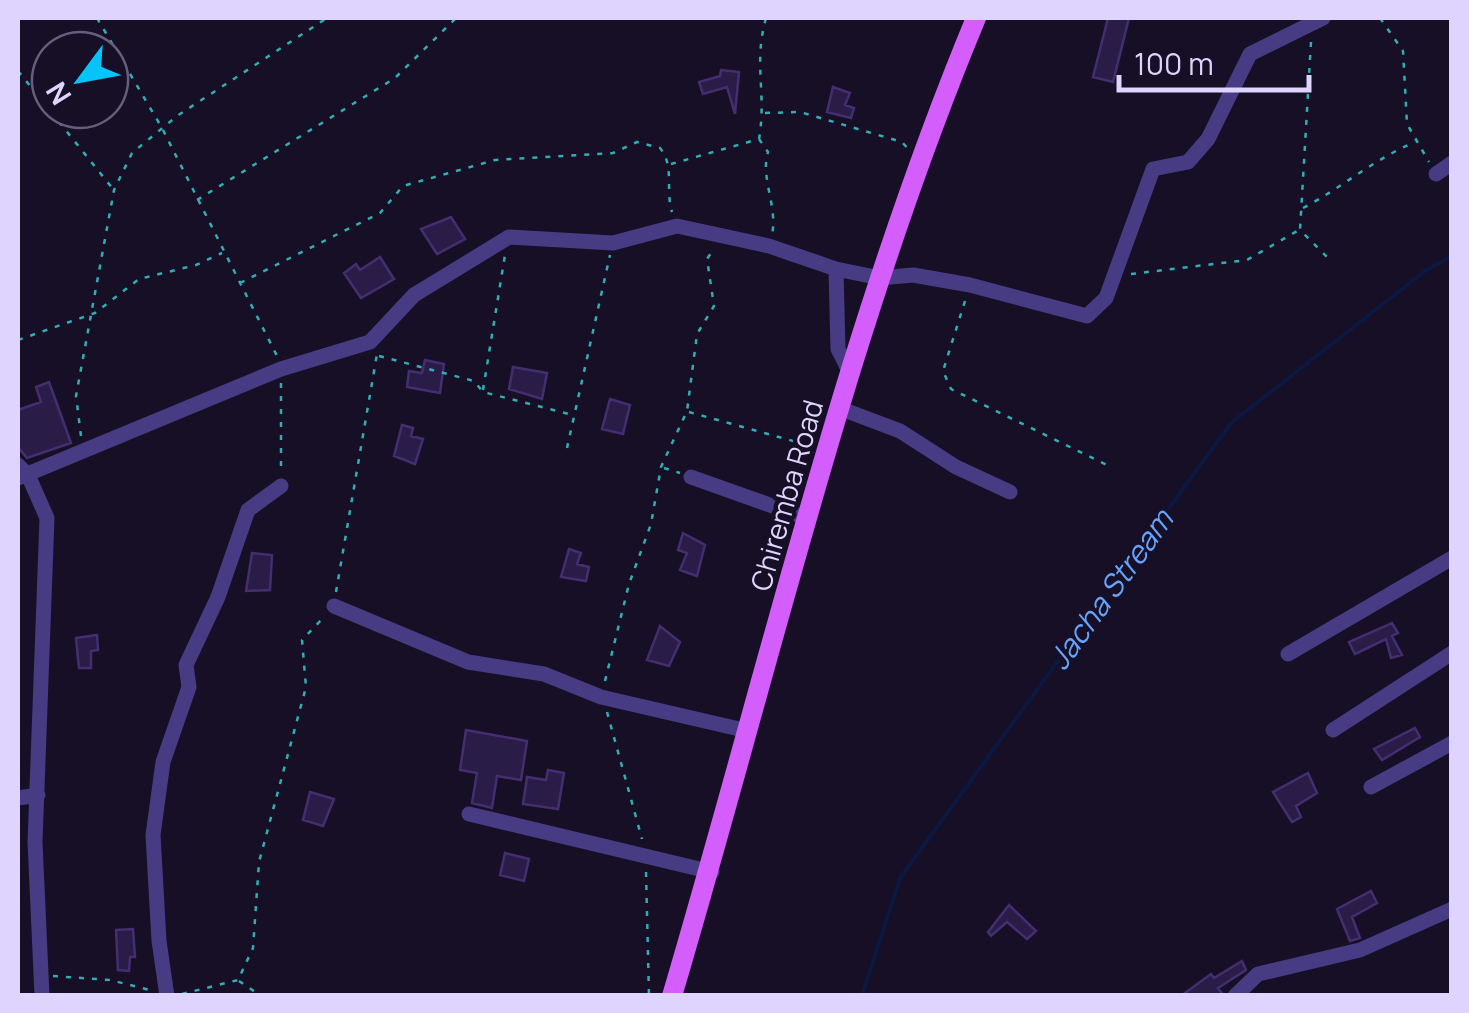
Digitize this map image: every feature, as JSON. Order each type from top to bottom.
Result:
[{"type":"main road","name":"Chiremba Road","points":[[672,996],[712,872],[839,408],[880,278],[976,18]]},
{"type":"street","points":[[42,996],[35,842],[47,518],[21,472],[280,369],[374,349],[414,295],[509,238],[613,243],[676,226],[768,246],[836,269],[880,278],[913,275],[970,285],[1088,316],[1106,298],[1153,169],[1188,162],[1208,139],[1250,54],[1318,20]]},
{"type":"street","points":[[1436,174],[1452,163]]},
{"type":"street","points":[[836,269],[838,349],[850,373]]},
{"type":"street","points":[[839,408],[900,430],[956,466],[1010,492]]},
{"type":"street","points":[[691,476],[809,519]]},
{"type":"street","points":[[165,996],[153,835],[163,762],[189,687],[186,665],[192,647],[218,597],[248,510],[281,486]]},
{"type":"street","points":[[1288,654],[1452,558]]},
{"type":"street","points":[[334,606],[468,662],[544,674],[601,697],[748,731]]},
{"type":"street","points":[[1333,730],[1452,653]]},
{"type":"street","points":[[1371,787],[1452,743]]},
{"type":"street","points":[[18,798],[38,795]]},
{"type":"street","points":[[469,814],[712,872]]},
{"type":"street","points":[[1235,996],[1258,974],[1360,950],[1452,908]]},
{"type":"path","points":[[97,18],[162,128],[280,369],[281,486]]},
{"type":"path","points":[[82,448],[76,396],[95,313],[114,190],[132,153],[162,128],[327,18]]},
{"type":"path","points":[[196,200],[395,78],[456,18]]},
{"type":"path","points":[[766,18],[757,50],[764,113],[759,138],[768,152],[764,165],[774,208],[768,246]]},
{"type":"path","points":[[1380,18],[1403,51],[1407,124],[1436,174]]},
{"type":"path","points":[[1300,230],[1318,20]]},
{"type":"path","points":[[18,71],[114,190]]},
{"type":"path","points":[[764,113],[800,112],[902,142],[922,164]]},
{"type":"path","points":[[670,164],[759,138]]},
{"type":"path","points":[[240,282],[380,213],[403,186],[495,160],[614,153],[637,142],[660,148],[670,164],[667,196],[676,226]]},
{"type":"path","points":[[1302,208],[1347,185],[1379,157],[1416,142]]},
{"type":"path","points":[[1115,275],[1183,271],[1247,260],[1300,230]]},
{"type":"path","points":[[1300,230],[1332,262]]},
{"type":"path","points":[[648,996],[646,854],[620,749],[601,697],[629,584],[651,524],[661,468],[687,411],[698,334],[714,306],[707,259],[724,236]]},
{"type":"path","points":[[483,392],[484,362],[509,238]]},
{"type":"path","points":[[567,448],[571,415],[613,243]]},
{"type":"path","points":[[18,340],[95,313],[138,279],[196,265],[223,252]]},
{"type":"path","points":[[970,285],[943,371],[951,388],[1111,466]]},
{"type":"path","points":[[238,980],[252,948],[258,862],[306,687],[302,640],[334,606],[374,349],[474,381],[483,392],[571,415]]},
{"type":"path","points":[[687,411],[827,450]]},
{"type":"path","points":[[661,468],[691,476]]},
{"type":"path","points":[[42,975],[110,980],[165,996]]},
{"type":"path","points":[[175,996],[238,980],[261,996]]},
{"type":"building","points":[[1108,18],[1129,18],[1113,82],[1093,77]]},
{"type":"building","points":[[721,70],[739,72],[735,114],[727,87],[703,94],[699,82],[720,76]]},
{"type":"building","points":[[833,87],[850,93],[845,105],[854,108],[851,118],[827,112]]},
{"type":"building","points":[[451,217],[465,239],[437,254],[421,229]]},
{"type":"building","points":[[380,257],[394,279],[361,298],[344,273],[356,264],[360,270]]},
{"type":"building","points":[[425,360],[444,364],[440,393],[407,387],[409,371],[422,373]]},
{"type":"building","points":[[513,367],[547,373],[542,399],[509,389]]},
{"type":"building","points":[[49,382],[71,443],[27,458],[18,447],[18,410],[41,402],[36,387]]},
{"type":"building","points":[[610,399],[630,405],[623,434],[602,429]]},
{"type":"building","points":[[402,425],[413,428],[411,436],[423,439],[415,464],[394,456]]},
{"type":"building","points":[[683,533],[705,545],[697,576],[680,570],[687,553],[678,550]]},
{"type":"building","points":[[569,549],[581,553],[577,564],[589,567],[586,581],[561,577]]},
{"type":"building","points":[[252,553],[272,555],[270,590],[246,591]]},
{"type":"building","points":[[1392,623],[1398,633],[1392,636],[1402,655],[1391,658],[1386,639],[1355,654],[1349,642]]},
{"type":"building","points":[[660,626],[680,642],[669,666],[647,660]]},
{"type":"building","points":[[97,635],[98,650],[91,651],[91,668],[79,668],[76,638]]},
{"type":"building","points":[[1415,728],[1420,737],[1382,760],[1374,749]]},
{"type":"building","points":[[466,730],[527,741],[521,780],[497,776],[492,808],[472,803],[477,773],[460,770]]},
{"type":"building","points":[[548,770],[564,773],[558,809],[523,804],[527,777],[546,780]]},
{"type":"building","points":[[1308,773],[1317,793],[1296,806],[1301,817],[1292,822],[1273,792]]},
{"type":"building","points":[[310,792],[334,799],[323,826],[303,820]]},
{"type":"building","points":[[505,853],[529,859],[524,881],[500,875]]},
{"type":"building","points":[[1371,891],[1377,903],[1352,917],[1360,938],[1350,941],[1337,909]]},
{"type":"building","points":[[1009,905],[1036,931],[1027,939],[1007,922],[991,936],[988,932]]},
{"type":"building","points":[[133,929],[135,957],[130,957],[129,971],[118,970],[116,930]]},
{"type":"building","points":[[1242,961],[1246,970],[1218,988],[1224,996],[1181,996],[1211,974],[1214,978]]},
{"type":"waterway","name":"Jacha Stream","points":[[862,996],[900,878],[1231,423],[1425,271],[1452,256]]}]
